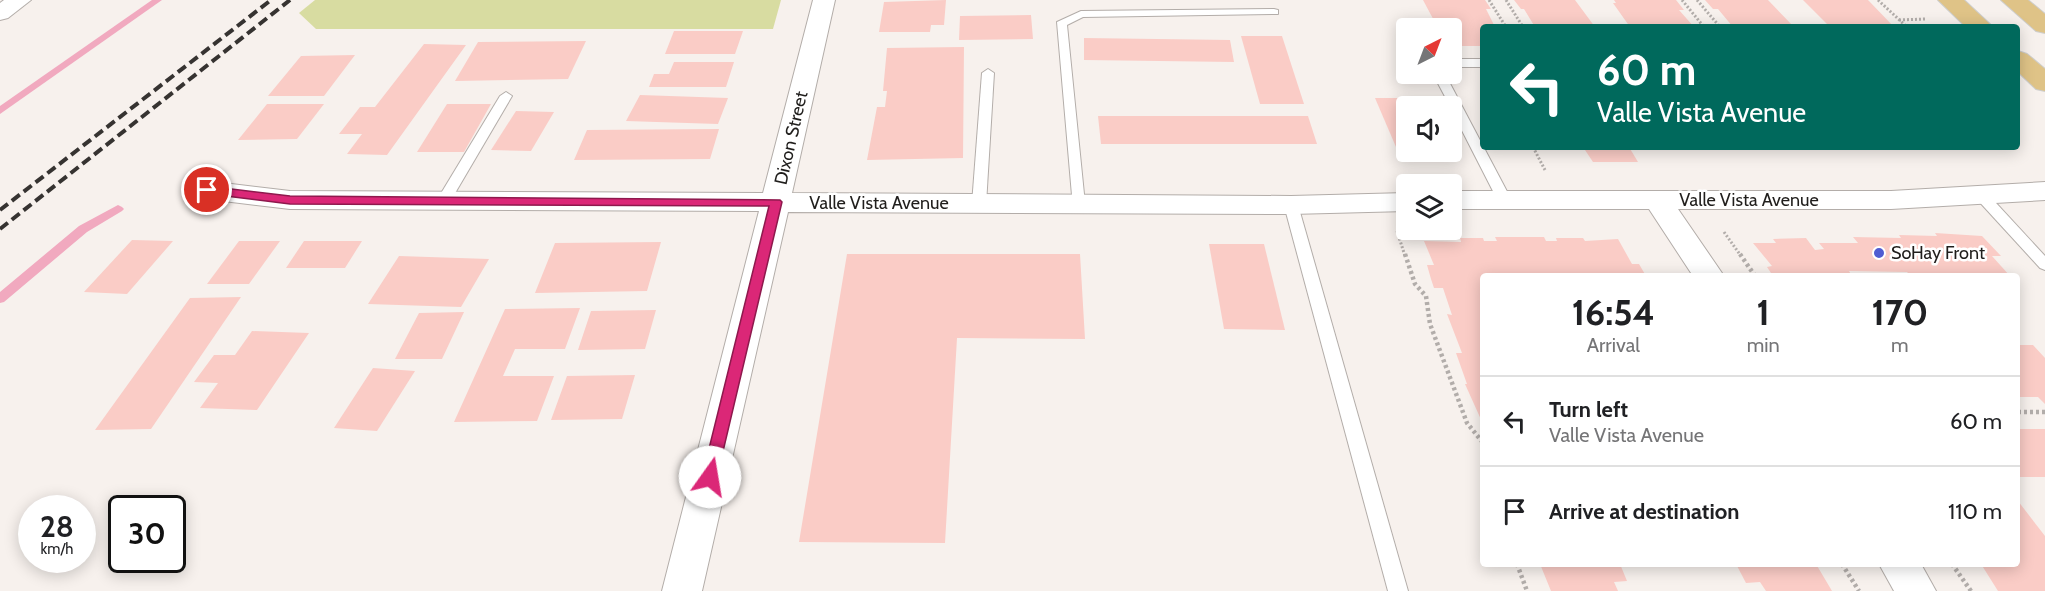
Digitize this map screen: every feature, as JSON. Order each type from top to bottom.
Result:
[{"type":"main road","points":[[1950,0],[1978,24]]},
{"type":"main road","points":[[2013,0],[2045,26]]},
{"type":"main road","points":[[2020,62],[2045,83]]},
{"type":"street","points":[[0,13],[20,0]]},
{"type":"street","name":"Dixon Street","points":[[682,591],[824,0]]},
{"type":"street","name":"Valle Vista Avenue","points":[[207,190],[290,200],[1291,205],[1396,214]]},
{"type":"street","name":"Valle Vista Avenue","points":[[1462,200],[1891,200],[1979,193],[2045,191]]},
{"type":"street","points":[[1657,200],[1707,273]]},
{"type":"street","points":[[1901,567],[1916,591]]},
{"type":"lane","points":[[1078,204],[1061,24],[1081,14],[1274,12]]},
{"type":"lane","points":[[1462,63],[1480,63]]},
{"type":"lane","points":[[979,204],[988,74]]},
{"type":"lane","points":[[1444,84],[1504,199]]},
{"type":"lane","points":[[444,200],[506,96]]},
{"type":"lane","points":[[1979,193],[2045,265]]},
{"type":"lane","points":[[1291,205],[1398,591]]},
{"type":"path","points":[[1489,0],[1504,24]]},
{"type":"path","points":[[1506,0],[1521,24]]},
{"type":"path","points":[[1682,0],[1702,24]]},
{"type":"path","points":[[1697,0],[1717,24]]},
{"type":"path","points":[[1878,0],[1904,24]]},
{"type":"path","points":[[1899,20],[1930,19]]},
{"type":"path","points":[[1535,150],[1548,175]]},
{"type":"path","points":[[1724,232],[1753,273]]},
{"type":"path","points":[[1406,240],[1415,284],[1426,296],[1430,324],[1467,423],[1480,439]]},
{"type":"path","points":[[2020,412],[2045,412]]},
{"type":"path","points":[[1518,567],[1527,591]]},
{"type":"path","points":[[1844,567],[1858,591]]},
{"type":"path","points":[[1954,567],[1971,591]]},
{"type":"green space","points":[[315,0],[781,0],[773,29],[316,29],[299,13]]},
{"type":"building","points":[[946,0],[944,25],[931,25],[930,32],[879,32],[884,2]]},
{"type":"building","points":[[1423,0],[1485,0],[1491,9],[1486,9],[1494,24],[1480,24],[1480,46],[1462,46],[1462,18],[1433,18]]},
{"type":"building","points":[[1514,0],[1575,0],[1593,24],[1533,24],[1524,9],[1521,9]]},
{"type":"building","points":[[1614,0],[1676,0],[1684,10],[1679,10],[1691,24],[1628,24],[1613,3],[1616,3]]},
{"type":"building","points":[[1705,0],[1768,0],[1791,24],[1730,24],[1718,9],[1713,9]]},
{"type":"building","points":[[1803,0],[1868,0],[1891,24],[1827,24]]},
{"type":"building","points":[[1031,15],[1033,39],[959,40],[960,16]]},
{"type":"building","points":[[674,31],[743,31],[735,54],[665,54]]},
{"type":"building","points":[[1241,36],[1282,36],[1304,104],[1260,104]]},
{"type":"building","points":[[1084,38],[1230,40],[1234,62],[1084,60]]},
{"type":"building","points":[[586,41],[568,79],[455,81],[478,42]]},
{"type":"building","points":[[424,44],[466,45],[387,155],[347,154],[362,134],[339,134],[360,107],[375,107]]},
{"type":"building","points":[[964,47],[963,158],[867,160],[877,107],[885,107],[887,91],[883,91],[887,48]]},
{"type":"building","points":[[355,55],[324,96],[268,96],[301,56]]},
{"type":"building","points":[[674,62],[734,62],[726,87],[649,87],[654,74],[669,74]]},
{"type":"building","points":[[640,95],[728,98],[718,124],[626,121]]},
{"type":"building","points":[[1375,98],[1396,98],[1396,147]]},
{"type":"building","points":[[267,104],[324,104],[297,139],[238,140]]},
{"type":"building","points":[[447,104],[491,104],[464,152],[417,152]]},
{"type":"building","points":[[516,111],[554,112],[531,151],[491,150]]},
{"type":"building","points":[[1098,116],[1308,116],[1317,144],[1101,144]]},
{"type":"building","points":[[719,129],[710,159],[574,160],[587,130]]},
{"type":"building","points":[[1585,150],[1631,150],[1638,162],[1593,162]]},
{"type":"building","name":"SoHay Front","points":[[1935,233],[1982,236],[2001,256],[1992,256],[2007,273],[1849,271],[1850,273],[1771,273],[1767,267],[1772,266],[1753,243],[1776,243],[1773,239],[1806,238],[1815,250],[1824,249],[1819,243],[1858,243],[1853,237],[1937,236]]},
{"type":"building","points":[[1495,237],[1544,237],[1546,241],[1557,241],[1556,238],[1583,238],[1585,241],[1618,239],[1632,264],[1639,264],[1644,273],[1480,273],[1480,417],[1465,384],[1467,384],[1456,353],[1462,353],[1447,314],[1452,315],[1443,288],[1434,288],[1431,279],[1427,265],[1434,265],[1424,241],[1461,242],[1462,238],[1483,238],[1484,241],[1497,241]]},
{"type":"building","points":[[132,240],[173,241],[127,294],[84,292]]},
{"type":"building","points":[[239,241],[280,241],[249,284],[207,284]]},
{"type":"building","points":[[304,241],[362,241],[345,268],[286,268]]},
{"type":"building","points":[[661,242],[647,291],[535,293],[555,243]]},
{"type":"building","points":[[1209,244],[1264,244],[1285,330],[1224,329]]},
{"type":"building","points":[[847,254],[1080,254],[1085,339],[957,338],[945,543],[799,542]]},
{"type":"building","points":[[399,256],[489,259],[461,307],[368,304]]},
{"type":"building","points":[[241,297],[151,429],[95,430],[190,298]]},
{"type":"building","points":[[580,308],[565,349],[515,349],[503,376],[554,376],[537,421],[454,422],[505,309]]},
{"type":"building","points":[[656,310],[645,349],[578,350],[591,311]]},
{"type":"building","points":[[464,312],[442,359],[395,359],[419,313]]},
{"type":"building","points":[[252,331],[309,333],[257,410],[200,408],[218,383],[194,382],[214,355],[235,355]]},
{"type":"building","points":[[2020,345],[2033,345],[2045,358],[2045,404],[2038,397],[2020,397]]},
{"type":"building","points":[[373,368],[415,371],[377,431],[334,428]]},
{"type":"building","points":[[635,375],[622,419],[551,420],[567,376]]},
{"type":"building","points":[[2020,429],[2045,429],[2045,477],[2020,477]]},
{"type":"building","points":[[2020,504],[2045,536],[2045,591],[1998,591],[1983,567],[2020,567]]},
{"type":"building","points":[[1541,567],[1621,567],[1627,581],[1614,582],[1618,591],[1551,591]]},
{"type":"building","points":[[1738,567],[1818,567],[1832,591],[1766,591],[1760,582],[1746,583]]},
{"type":"waterway","points":[[0,111],[158,0]]},
{"type":"waterway","points":[[0,299],[83,229],[118,209]]},
{"type":"railway","points":[[0,210],[271,0]]},
{"type":"railway","points":[[0,229],[290,0]]},
{"type":"place","name":"SoHay Front","points":[[1879,253]]},
{"type":"route","points":[[207,190],[290,200],[776,202],[710,477]]}]
